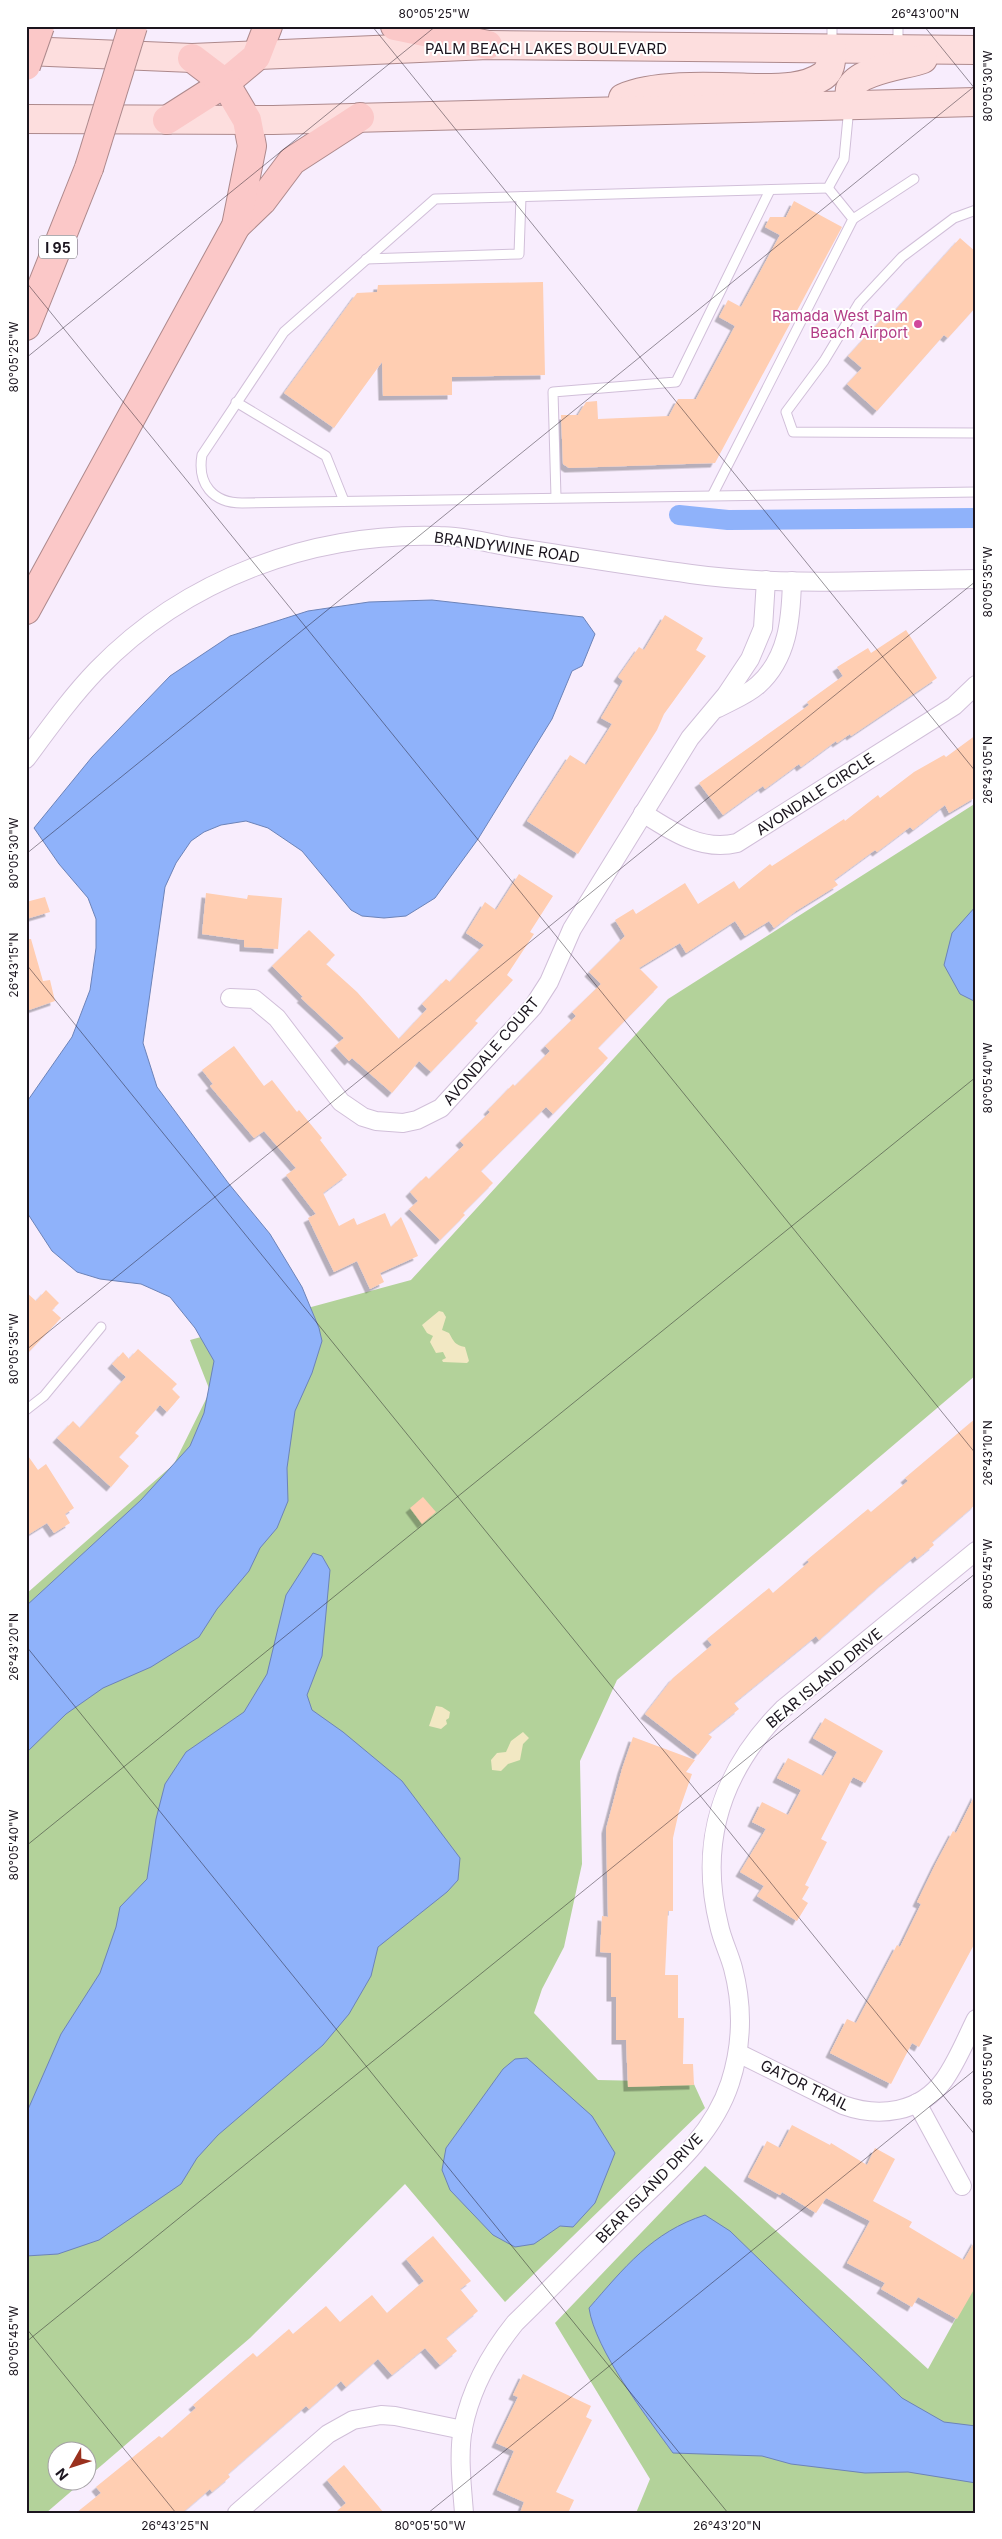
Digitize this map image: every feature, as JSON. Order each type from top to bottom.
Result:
[{"type":"highway","points":[[26,66],[40,26]]},
{"type":"highway","name":"I 95","points":[[26,326],[89,168],[133,26]]},
{"type":"highway","points":[[167,120],[225,83],[256,57],[268,26]]},
{"type":"highway","points":[[395,26],[488,45]]},
{"type":"highway","points":[[26,610],[236,226],[252,146],[247,120],[225,83],[192,58]]},
{"type":"highway","points":[[236,226],[262,201],[292,161],[360,118]]},
{"type":"main road","name":"PALM BEACH LAKES BOULEVARD","points":[[26,51],[192,58],[256,57],[488,45],[832,38],[898,38],[945,50],[976,50]]},
{"type":"main road","points":[[593,112],[629,95],[680,88],[800,85],[824,76],[830,67],[832,38]]},
{"type":"main road","points":[[850,105],[850,90],[858,80],[876,70],[906,66],[945,50]]},
{"type":"main road","points":[[26,119],[247,120],[360,118],[976,102]]},
{"type":"street","name":"BRANDYWINE ROAD","points":[[26,759],[67,703],[97,670],[147,626],[188,598],[232,575],[279,557],[311,548],[393,536],[442,536],[691,574],[792,581],[976,579]]},
{"type":"street","name":"AVONDALE COURT","points":[[230,998],[254,999],[277,1018],[341,1102],[363,1117],[390,1123],[417,1120],[429,1115],[451,1099],[533,1007],[549,982],[572,929],[690,738],[726,695],[758,644],[763,628],[766,580]]},
{"type":"street","points":[[711,712],[747,693],[758,685],[770,671],[788,634],[792,581]]},
{"type":"street","name":"AVONDALE CIRCLE","points":[[643,814],[681,837],[723,846],[737,843],[954,706],[976,685]]},
{"type":"street","name":"BEAR ISLAND DRIVE","points":[[464,2513],[463,2430],[482,2373],[496,2347],[515,2323],[696,2144],[726,2095],[738,2053],[741,2025],[739,1996],[733,1968],[719,1927],[713,1897],[711,1866],[716,1821],[731,1778],[746,1752],[764,1727],[783,1709],[976,1550]]},
{"type":"street","name":"GATOR TRAIL","points":[[738,2053],[856,2110],[884,2113],[917,2104],[935,2091],[944,2080],[976,2019]]},
{"type":"street","points":[[917,2104],[962,2186]]},
{"type":"street","points":[[238,2513],[328,2434],[353,2420],[380,2415],[395,2416],[463,2430]]},
{"type":"lane","points":[[828,188],[844,158],[850,105]]},
{"type":"lane","points":[[713,494],[853,219],[914,179]]},
{"type":"lane","points":[[828,188],[435,199],[284,332],[202,455],[200,467],[202,480],[208,491],[218,499],[230,503],[713,494],[976,492]]},
{"type":"lane","points":[[828,188],[853,219]]},
{"type":"lane","points":[[556,497],[553,392],[676,382],[770,190]]},
{"type":"lane","points":[[366,259],[519,254],[521,197]]},
{"type":"lane","points":[[976,210],[954,218],[902,257],[859,303],[824,360],[786,412],[794,432],[976,433]]},
{"type":"lane","points":[[236,402],[326,456],[344,501]]},
{"type":"lane","points":[[26,1410],[44,1396],[101,1327]]},
{"type":"green space","points":[[976,803],[976,1375],[617,1680],[580,1761],[582,1864],[564,1947],[542,1989],[534,2013],[598,2080],[693,2082],[705,2108],[505,2302],[405,2184],[250,2338],[98,2468],[98,2442],[48,2442],[48,2492],[70,2492],[46,2513],[26,2513],[26,1594],[174,1464],[210,1391],[190,1340],[411,1280],[668,999]]},
{"type":"green space","points":[[705,2166],[928,2369],[976,2282],[976,2513],[636,2513],[650,2479],[555,2323]]},
{"type":"sand","points":[[439,1311],[443,1312],[446,1317],[442,1330],[449,1333],[457,1344],[465,1347],[469,1361],[467,1363],[443,1362],[442,1360],[446,1358],[443,1352],[436,1353],[430,1342],[433,1336],[427,1333],[422,1325]]},
{"type":"sand","points":[[436,1706],[450,1712],[449,1718],[446,1720],[447,1724],[441,1729],[429,1726]]},
{"type":"sand","points":[[523,1732],[529,1738],[523,1744],[520,1760],[508,1764],[501,1771],[492,1770],[491,1760],[497,1753],[506,1752],[511,1741]]},
{"type":"water","points":[[432,600],[583,617],[595,634],[582,666],[572,671],[552,719],[478,839],[435,898],[406,916],[384,918],[362,916],[351,910],[302,851],[268,828],[246,821],[221,825],[204,832],[191,841],[176,863],[165,887],[143,1043],[157,1087],[229,1184],[270,1234],[302,1287],[319,1328],[322,1341],[312,1373],[295,1411],[287,1468],[288,1501],[277,1528],[260,1548],[249,1571],[217,1609],[199,1637],[151,1667],[103,1688],[66,1714],[26,1753],[26,1606],[141,1500],[190,1446],[204,1413],[214,1361],[195,1328],[170,1297],[141,1284],[100,1279],[77,1272],[52,1251],[26,1211],[26,1103],[72,1037],[90,990],[96,948],[96,919],[88,898],[59,864],[34,828],[92,757],[170,676],[230,636],[308,611],[369,602]]},
{"type":"water","points":[[976,906],[976,1002],[960,994],[944,965],[952,933]]},
{"type":"water","points":[[313,1553],[322,1556],[330,1570],[322,1656],[307,1695],[312,1710],[343,1732],[402,1781],[460,1858],[458,1880],[447,1892],[378,1947],[371,1976],[349,2014],[323,2045],[218,2135],[197,2158],[181,2184],[99,2240],[58,2254],[26,2256],[26,2114],[61,2034],[100,1973],[116,1927],[120,1907],[147,1879],[156,1819],[165,1784],[186,1752],[244,1712],[267,1674],[286,1595]]},
{"type":"water","points":[[527,2058],[592,2116],[615,2153],[595,2203],[573,2227],[560,2226],[534,2244],[515,2247],[493,2235],[450,2190],[442,2170],[446,2148],[503,2069],[515,2059]]},
{"type":"water","points":[[705,2215],[730,2231],[902,2398],[944,2422],[976,2426],[976,2483],[908,2472],[865,2473],[791,2464],[762,2456],[673,2453],[611,2363],[593,2325],[589,2308],[627,2265],[654,2241],[686,2222]]},
{"type":"building","points":[[794,201],[842,227],[715,463],[569,468],[563,464],[561,415],[578,415],[586,402],[597,401],[598,419],[669,416],[678,399],[696,399],[735,326],[719,317],[728,300],[741,307],[780,235],[765,227],[770,217],[786,217]]},
{"type":"building","name":"Ramada West Palm Beach Airport","points":[[960,238],[976,252],[976,307],[948,338],[944,335],[877,411],[847,384],[862,368],[848,356],[889,311],[892,314]]},
{"type":"building","points":[[543,282],[545,375],[452,377],[452,395],[383,396],[382,362],[334,428],[284,393],[357,293],[377,292],[378,285]]},
{"type":"building","points":[[665,615],[703,638],[696,650],[706,656],[664,714],[657,730],[578,854],[527,821],[570,755],[586,765],[612,724],[601,718],[623,681],[618,677],[639,647],[644,650]]},
{"type":"building","points":[[906,630],[937,678],[851,736],[850,734],[837,743],[836,741],[801,767],[799,764],[765,789],[763,786],[723,815],[699,783],[809,705],[807,702],[843,676],[837,667],[868,648],[871,653]]},
{"type":"building","points":[[976,735],[976,797],[949,813],[945,805],[913,830],[910,827],[877,852],[875,850],[834,880],[838,885],[796,911],[774,928],[769,921],[745,936],[735,921],[686,953],[680,943],[639,968],[658,987],[598,1048],[608,1058],[553,1114],[546,1107],[481,1171],[493,1183],[463,1213],[465,1215],[440,1240],[409,1209],[418,1201],[410,1192],[426,1176],[429,1179],[464,1145],[460,1141],[490,1112],[488,1110],[513,1084],[515,1086],[550,1051],[545,1046],[576,1016],[572,1012],[601,984],[589,972],[625,936],[615,920],[633,909],[636,914],[685,883],[698,904],[734,881],[739,889],[770,864],[772,866],[844,819],[845,821],[878,795],[880,798],[914,772],[944,755],[946,757]]},
{"type":"building","points":[[519,874],[553,896],[530,932],[534,934],[507,975],[513,980],[475,1021],[478,1023],[431,1072],[419,1061],[392,1093],[352,1058],[349,1061],[335,1046],[344,1038],[301,998],[303,997],[272,966],[309,930],[335,955],[326,964],[357,992],[399,1039],[427,1009],[422,1004],[446,979],[450,982],[484,945],[466,933],[485,902],[496,910]]},
{"type":"building","points":[[206,893],[247,899],[248,895],[282,898],[278,949],[244,947],[244,940],[202,934]]},
{"type":"building","points":[[45,897],[50,912],[26,919],[26,902]]},
{"type":"building","points":[[26,939],[31,939],[43,981],[50,980],[55,1001],[26,1011]]},
{"type":"building","points":[[234,1046],[264,1086],[272,1080],[297,1112],[299,1110],[322,1138],[320,1140],[347,1175],[323,1193],[339,1226],[354,1218],[357,1225],[385,1213],[391,1227],[401,1217],[418,1256],[380,1273],[384,1282],[370,1289],[357,1261],[334,1272],[308,1218],[316,1214],[286,1175],[296,1168],[264,1131],[254,1138],[210,1086],[213,1084],[202,1070]]},
{"type":"building","points":[[46,1290],[59,1303],[52,1310],[61,1318],[26,1355],[26,1292],[36,1301]]},
{"type":"building","points":[[138,1349],[177,1384],[172,1389],[180,1397],[167,1412],[160,1405],[135,1433],[139,1436],[119,1457],[129,1466],[111,1487],[57,1438],[73,1421],[80,1428],[126,1377],[112,1364],[123,1352],[129,1359]]},
{"type":"building","points":[[976,1418],[976,1504],[932,1542],[934,1545],[917,1559],[915,1556],[819,1640],[816,1636],[734,1703],[739,1709],[708,1734],[712,1737],[698,1755],[645,1714],[673,1678],[712,1645],[707,1639],[769,1588],[773,1593],[809,1562],[807,1560],[868,1509],[871,1512],[908,1481],[905,1478]]},
{"type":"building","points":[[26,1453],[38,1470],[46,1464],[74,1508],[65,1514],[70,1523],[54,1533],[47,1523],[26,1536]]},
{"type":"building","points":[[423,1497],[436,1512],[422,1524],[410,1508]]},
{"type":"building","points":[[825,1718],[883,1751],[865,1783],[853,1777],[821,1839],[827,1842],[805,1885],[809,1887],[802,1899],[808,1903],[797,1921],[757,1896],[764,1886],[740,1872],[766,1829],[752,1822],[762,1802],[788,1815],[801,1790],[777,1778],[788,1758],[823,1776],[837,1752],[813,1738]]},
{"type":"building","points":[[633,1737],[695,1760],[686,1772],[692,1774],[679,1811],[673,1838],[673,1911],[668,1911],[665,1975],[678,1975],[678,2018],[684,2018],[683,2064],[693,2064],[694,2085],[628,2087],[626,2040],[616,2040],[616,1997],[611,1997],[611,1953],[600,1952],[602,1916],[608,1917],[606,1829],[622,1769]]},
{"type":"building","points":[[976,1793],[976,1941],[919,2047],[912,2043],[891,2084],[830,2053],[847,2019],[856,2023],[897,1945],[900,1947],[921,1904],[917,1902],[936,1863],[953,1831],[956,1833]]},
{"type":"building","points":[[792,2125],[830,2145],[831,2143],[867,2165],[875,2148],[895,2159],[873,2201],[912,2222],[909,2227],[964,2260],[976,2239],[976,2286],[957,2319],[918,2297],[912,2307],[881,2289],[885,2283],[847,2263],[870,2221],[826,2198],[816,2213],[782,2192],[780,2195],[748,2177],[767,2141],[780,2148]]},
{"type":"building","points":[[433,2236],[471,2281],[460,2289],[478,2311],[446,2338],[457,2351],[440,2365],[425,2348],[392,2375],[378,2359],[346,2387],[341,2381],[309,2409],[306,2406],[228,2474],[230,2477],[212,2492],[210,2489],[182,2513],[76,2513],[101,2493],[98,2485],[159,2436],[162,2438],[196,2408],[193,2405],[253,2353],[257,2357],[289,2329],[293,2334],[326,2306],[340,2322],[372,2295],[387,2313],[424,2281],[406,2259]]},
{"type":"building","points":[[523,2374],[591,2406],[586,2417],[592,2420],[556,2492],[574,2500],[568,2513],[520,2513],[524,2502],[497,2490],[514,2451],[496,2443],[518,2397],[513,2395]]},
{"type":"building","points":[[344,2465],[384,2513],[335,2513],[346,2503],[327,2480]]},
{"type":"waterway","points":[[679,515],[728,520],[976,518]]},
{"type":"place","name":"Ramada West Palm Beach Airport","points":[[918,324]]}]
